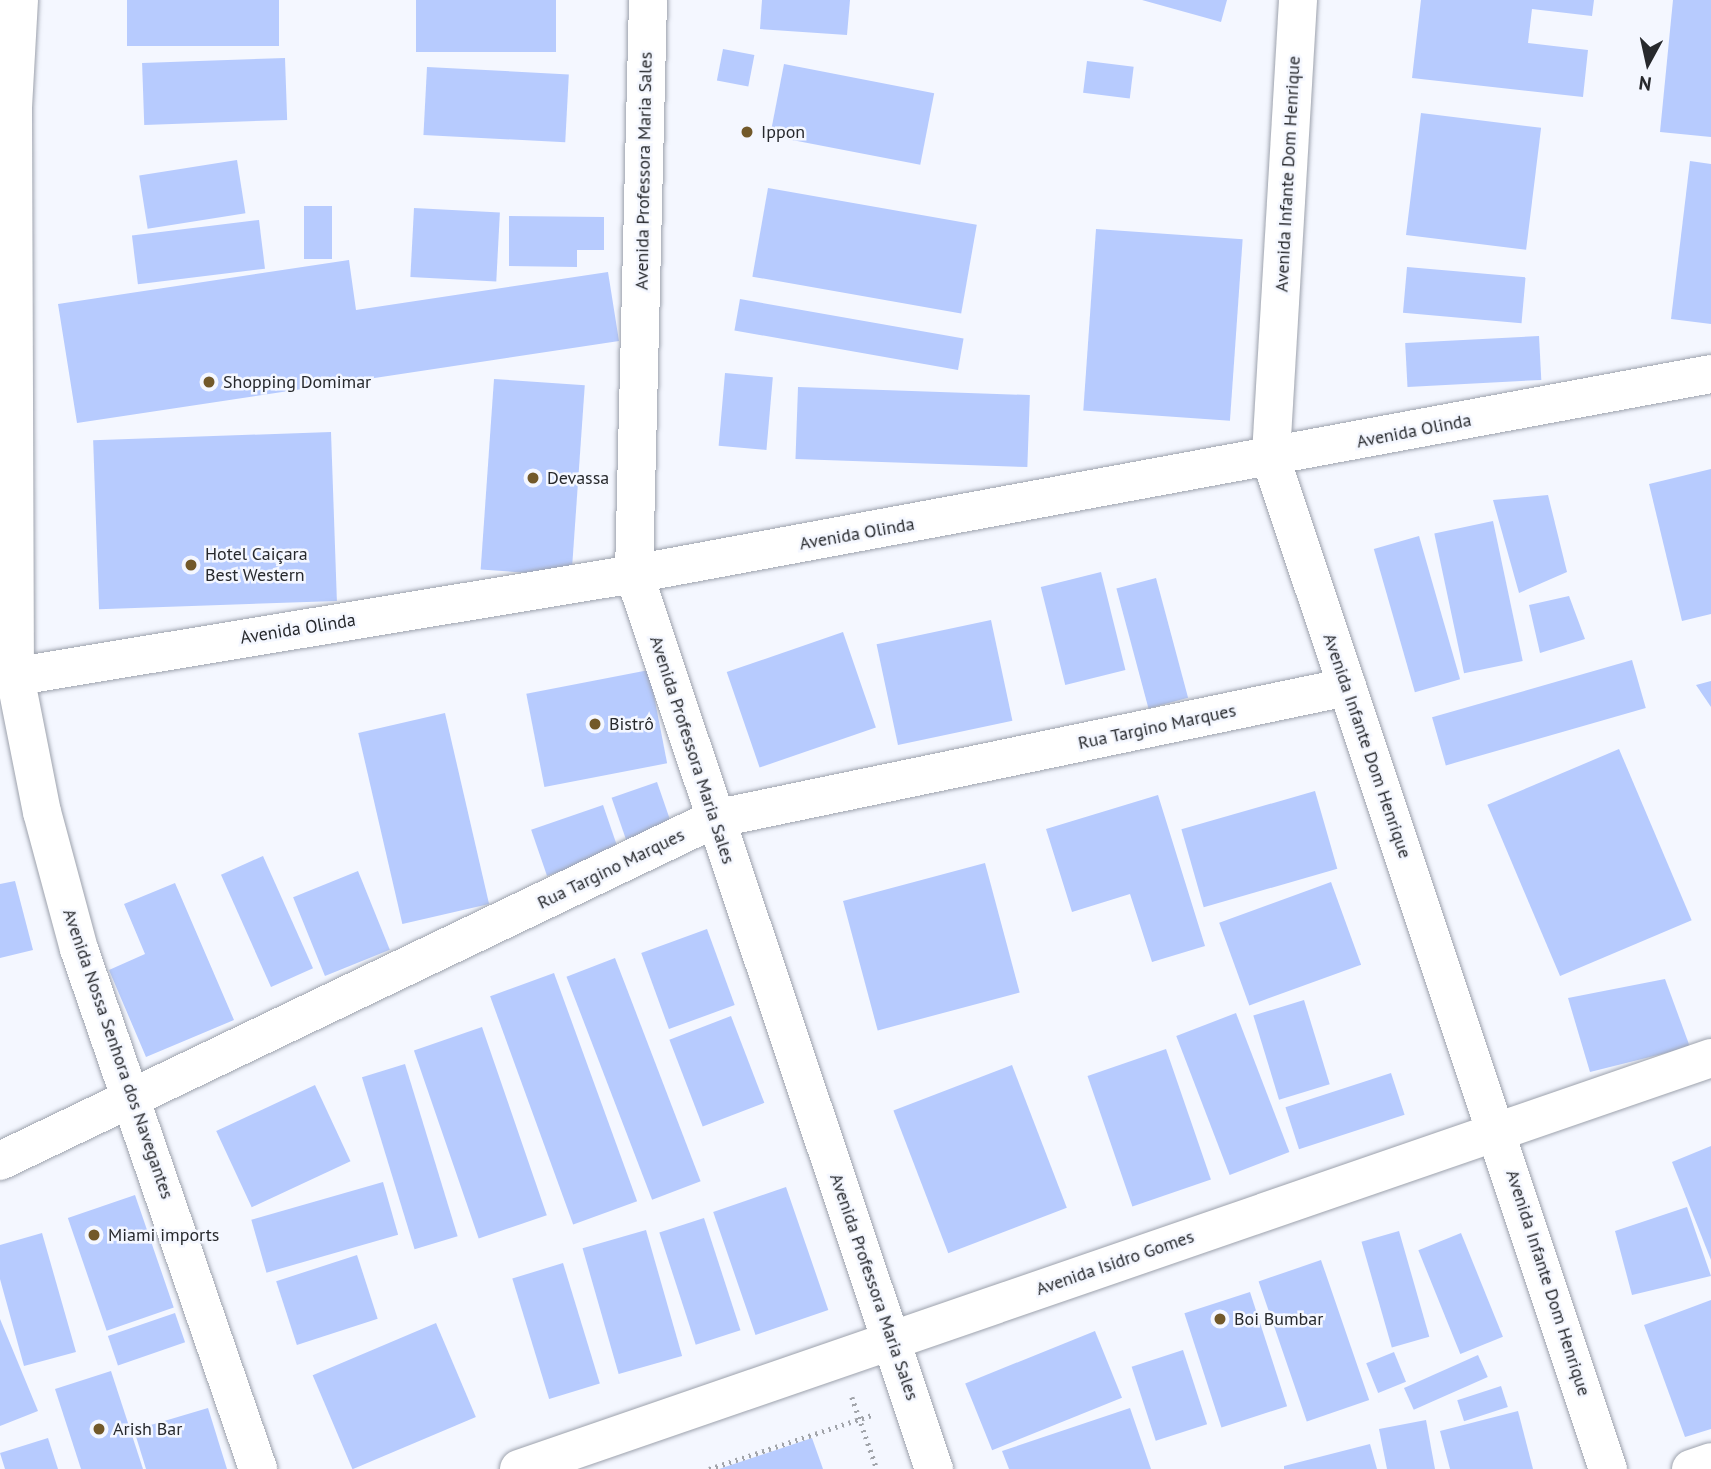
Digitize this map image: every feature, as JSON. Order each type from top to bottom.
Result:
[{"type":"main road","name":"Avenida Nossa Senhora dos Navegantes","points":[[19,0],[13,108],[7,678],[79,948],[258,1469]]},
{"type":"main road","name":"Avenida Professora Maria Sales","points":[[648,0],[634,574],[893,1340],[934,1469]]},
{"type":"main road","name":"Avenida Infante Dom Henrique","points":[[1298,0],[1271,459],[1498,1131],[1608,1469]]},
{"type":"main road","name":"Avenida Olinda","points":[[7,678],[634,574],[1271,459],[1711,373]]},
{"type":"main road","name":"Rua Targino Marques","points":[[0,1161],[715,819],[1347,687]]},
{"type":"main road","name":"Avenida Isidro Gomes","points":[[519,1469],[1711,1058]]},
{"type":"main road","points":[[1692,1469],[1711,1462]]},
{"type":"path","points":[[838,1359],[877,1469]]},
{"type":"path","points":[[709,1469],[912,1402]]},
{"type":"building","points":[[127,0],[279,0],[279,46],[127,46]]},
{"type":"building","points":[[416,0],[556,0],[556,52],[416,52]]},
{"type":"building","points":[[762,0],[850,0],[847,35],[760,29]]},
{"type":"building","points":[[1142,0],[1227,0],[1221,22]]},
{"type":"building","points":[[1421,0],[1594,0],[1592,16],[1532,9],[1528,43],[1588,50],[1583,97],[1412,78]]},
{"type":"building","points":[[1673,0],[1711,0],[1711,137],[1660,132]]},
{"type":"building","points":[[723,49],[754,55],[748,87],[717,80]]},
{"type":"building","points":[[285,58],[287,120],[144,125],[142,63]]},
{"type":"building","points":[[1087,61],[1134,67],[1130,98],[1083,93]]},
{"type":"building","points":[[784,64],[934,93],[920,165],[770,136]]},
{"type":"building","points":[[427,67],[569,74],[565,142],[423,135]]},
{"type":"building","points":[[1421,113],[1541,128],[1526,250],[1406,235]]},
{"type":"building","points":[[237,160],[245,213],[148,229],[139,175]]},
{"type":"building","points":[[1690,161],[1711,164],[1711,324],[1671,319]]},
{"type":"building","points":[[768,188],[977,225],[961,313],[752,277]]},
{"type":"building","points":[[304,206],[332,206],[332,259],[304,259]]},
{"type":"building","points":[[414,208],[500,213],[496,281],[410,277]]},
{"type":"building","points":[[509,216],[604,217],[604,250],[577,250],[577,267],[509,266]]},
{"type":"building","points":[[259,220],[265,269],[138,284],[132,236]]},
{"type":"building","points":[[1096,229],[1243,239],[1230,421],[1083,411]]},
{"type":"building","name":"Shopping Domimar","points":[[349,260],[356,310],[608,272],[619,341],[77,423],[58,304]]},
{"type":"building","points":[[1407,267],[1526,277],[1522,323],[1403,313]]},
{"type":"building","points":[[740,299],[964,338],[958,370],[734,331]]},
{"type":"building","points":[[1539,336],[1541,380],[1407,387],[1405,343]]},
{"type":"building","points":[[725,373],[773,377],[766,450],[719,446]]},
{"type":"building","name":"Devassa","points":[[494,379],[585,385],[571,576],[481,570]]},
{"type":"building","points":[[798,387],[1030,395],[1027,467],[795,459]]},
{"type":"building","points":[[331,432],[337,601],[99,609],[93,440]]},
{"type":"building","points":[[1711,469],[1711,614],[1682,621],[1649,484]]},
{"type":"building","points":[[1548,495],[1567,572],[1519,593],[1493,500]]},
{"type":"building","points":[[1493,521],[1523,661],[1464,673],[1434,533]]},
{"type":"building","points":[[1419,536],[1460,679],[1415,692],[1374,549]]},
{"type":"building","points":[[1101,572],[1125,670],[1065,685],[1041,587]]},
{"type":"building","points":[[1156,578],[1188,698],[1148,708],[1116,589]]},
{"type":"building","points":[[1569,596],[1585,639],[1540,653],[1529,605]]},
{"type":"building","points":[[991,620],[1012,721],[898,745],[877,644]]},
{"type":"building","points":[[843,632],[876,727],[760,768],[727,672]]},
{"type":"building","points":[[1632,660],[1646,708],[1446,765],[1432,717]]},
{"type":"building","name":"Bistrô","points":[[649,670],[667,763],[544,787],[526,694]]},
{"type":"building","points":[[1711,681],[1711,707],[1696,685]]},
{"type":"building","points":[[445,713],[489,904],[402,924],[358,733]]},
{"type":"building","points":[[1619,749],[1692,920],[1560,976],[1487,805]]},
{"type":"building","points":[[657,782],[675,834],[630,850],[612,798]]},
{"type":"building","points":[[1315,791],[1337,869],[1204,907],[1181,829]]},
{"type":"building","points":[[1158,795],[1205,946],[1152,962],[1130,894],[1072,912],[1046,829]]},
{"type":"building","points":[[603,805],[619,851],[547,876],[531,830]]},
{"type":"building","points":[[263,856],[313,968],[271,987],[221,875]]},
{"type":"building","points":[[985,863],[1020,992],[878,1030],[843,901]]},
{"type":"building","points":[[358,871],[390,950],[325,976],[293,897]]},
{"type":"building","points":[[15,881],[33,950],[0,958],[0,884]]},
{"type":"building","points":[[1331,882],[1361,965],[1249,1005],[1219,923]]},
{"type":"building","points":[[175,883],[234,1020],[146,1057],[109,970],[145,954],[124,904]]},
{"type":"building","points":[[707,929],[735,1005],[669,1029],[641,953]]},
{"type":"building","points":[[615,958],[701,1181],[652,1200],[566,977]]},
{"type":"building","points":[[554,973],[637,1201],[573,1225],[490,996]]},
{"type":"building","points":[[1665,979],[1690,1047],[1590,1072],[1568,998]]},
{"type":"building","points":[[1304,1000],[1330,1084],[1279,1100],[1253,1015]]},
{"type":"building","points":[[1236,1013],[1289,1152],[1230,1175],[1176,1036]]},
{"type":"building","points":[[731,1016],[764,1103],[703,1126],[669,1040]]},
{"type":"building","points":[[482,1027],[547,1215],[479,1239],[414,1050]]},
{"type":"building","points":[[1166,1049],[1211,1179],[1132,1207],[1088,1076]]},
{"type":"building","points":[[405,1064],[458,1236],[415,1249],[362,1077]]},
{"type":"building","points":[[1012,1065],[1067,1208],[948,1253],[893,1111]]},
{"type":"building","points":[[1391,1073],[1405,1115],[1299,1149],[1285,1107]]},
{"type":"building","points":[[315,1085],[350,1161],[252,1207],[216,1131]]},
{"type":"building","points":[[1711,1146],[1711,1260],[1672,1162]]},
{"type":"building","points":[[383,1182],[398,1235],[266,1273],[251,1220]]},
{"type":"building","points":[[786,1187],[828,1310],[756,1335],[713,1212]]},
{"type":"building","points":[[135,1195],[174,1308],[107,1331],[68,1218]]},
{"type":"building","points":[[1687,1207],[1711,1276],[1632,1295],[1615,1231]]},
{"type":"building","points":[[704,1218],[740,1330],[696,1345],[659,1233]]},
{"type":"building","points":[[646,1230],[682,1356],[619,1374],[583,1248]]},
{"type":"building","points":[[1399,1231],[1429,1337],[1392,1347],[1362,1242]]},
{"type":"building","points":[[42,1233],[76,1352],[24,1366],[0,1279],[0,1245]]},
{"type":"building","points":[[1461,1233],[1503,1337],[1460,1354],[1418,1250]]},
{"type":"building","points":[[357,1255],[378,1319],[297,1345],[276,1281]]},
{"type":"building","points":[[1321,1260],[1369,1400],[1307,1421],[1259,1281]]},
{"type":"building","points":[[563,1263],[600,1383],[549,1399],[512,1278]]},
{"type":"building","points":[[1250,1292],[1287,1406],[1221,1427],[1184,1313]]},
{"type":"building","points":[[1711,1300],[1711,1429],[1685,1437],[1644,1325]]},
{"type":"building","points":[[175,1313],[185,1342],[118,1365],[108,1336]]},
{"type":"building","points":[[0,1319],[38,1411],[0,1426]]},
{"type":"building","points":[[436,1323],[476,1417],[352,1469],[313,1375]]},
{"type":"building","points":[[1095,1331],[1122,1398],[992,1450],[965,1383]]},
{"type":"building","points":[[1183,1350],[1207,1424],[1156,1441],[1132,1367]]},
{"type":"building","points":[[1394,1352],[1406,1382],[1378,1393],[1366,1363]]},
{"type":"building","points":[[1478,1355],[1488,1377],[1414,1410],[1404,1388]]},
{"type":"building","name":"Arish Bar","points":[[111,1371],[143,1469],[81,1469],[55,1389]]},
{"type":"building","points":[[1501,1386],[1508,1407],[1464,1421],[1457,1400]]},
{"type":"building","points":[[208,1408],[227,1469],[146,1469],[134,1430]]},
{"type":"building","points":[[1130,1408],[1151,1469],[1009,1469],[1002,1451]]},
{"type":"building","points":[[1518,1411],[1533,1469],[1450,1469],[1440,1431]]},
{"type":"building","points":[[1426,1420],[1435,1469],[1387,1469],[1379,1429]]},
{"type":"building","points":[[48,1438],[58,1469],[5,1469],[0,1453]]},
{"type":"building","points":[[812,1438],[823,1469],[719,1469]]},
{"type":"building","points":[[1370,1444],[1377,1469],[1284,1469],[1284,1466]]},
{"type":"place","name":"Ippon","points":[[747,132]]},
{"type":"place","name":"Shopping Domimar","points":[[209,382]]},
{"type":"place","name":"Devassa","points":[[533,478]]},
{"type":"place","name":"Hotel Caiçara Best Western","points":[[191,565]]},
{"type":"place","name":"Bistrô","points":[[595,724]]},
{"type":"place","name":"Miami imports","points":[[94,1235]]},
{"type":"place","name":"Boi Bumbar","points":[[1220,1319]]},
{"type":"place","name":"Arish Bar","points":[[99,1429]]}]
